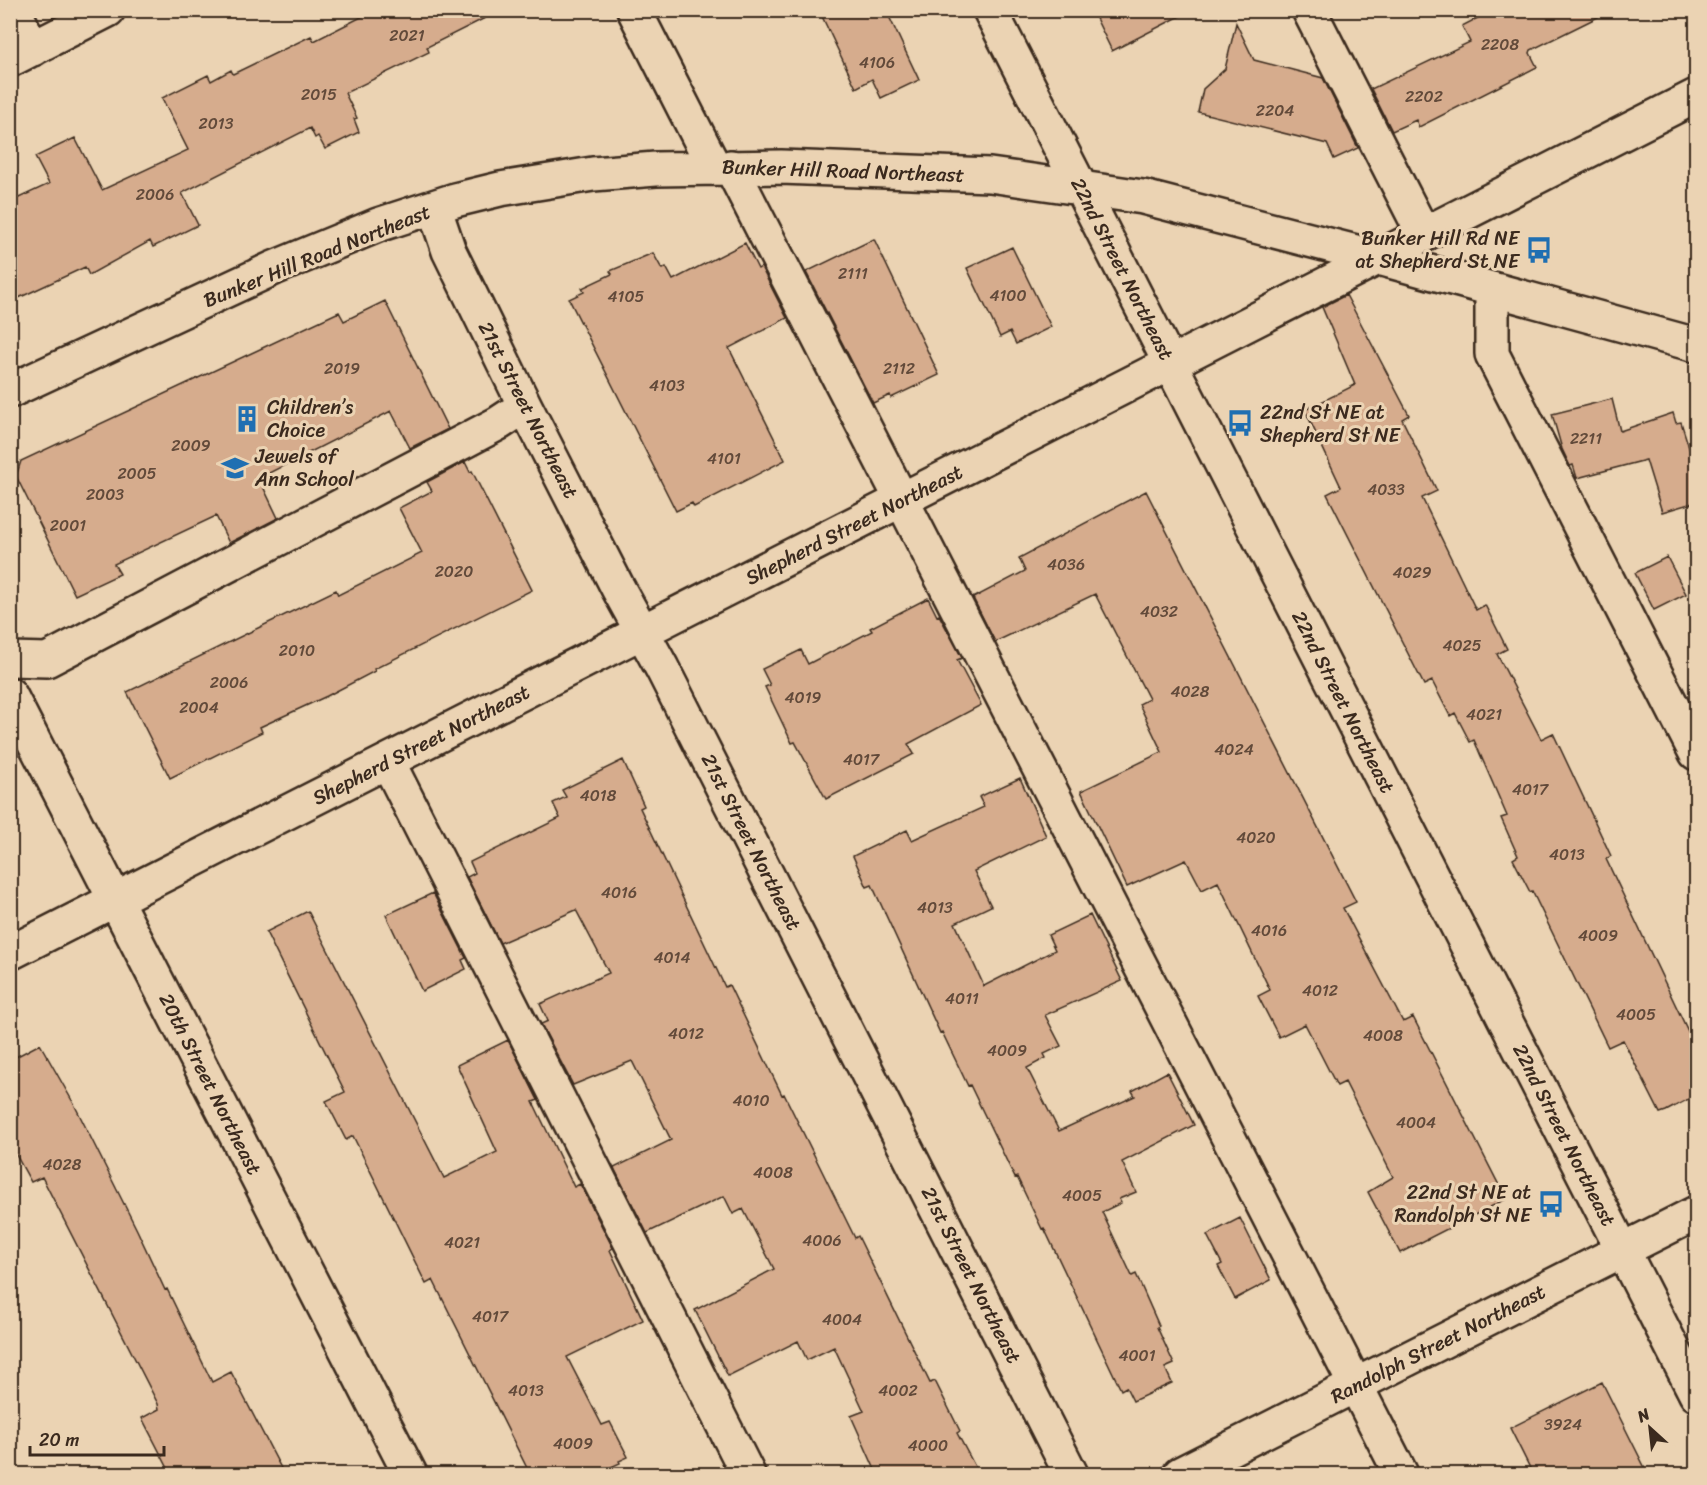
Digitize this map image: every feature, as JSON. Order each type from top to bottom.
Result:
[{"type":"street","points":[[14,10],[22,55],[108,10]]},
{"type":"street","points":[[634,10],[723,167],[902,501],[1401,1474]]},
{"type":"street","name":"22nd Street Northeast","points":[[990,10],[1696,1394]]},
{"type":"street","points":[[1309,10],[1424,235]]},
{"type":"street","name":"Shepherd Street Northeast","points":[[10,953],[1171,365],[1696,96]]},
{"type":"street","name":"Bunker Hill Road Northeast","points":[[10,391],[274,268],[378,225],[474,194],[553,179],[656,169],[723,167],[990,175],[1143,197],[1379,258],[1696,345]]},
{"type":"street","name":"21st Street Northeast","points":[[434,207],[449,251],[525,406],[662,668],[1071,1474]]},
{"type":"street","points":[[1492,290],[1492,354],[1696,753]]},
{"type":"street","points":[[10,659],[47,660],[499,423],[525,406]]},
{"type":"street","name":"20th Street Northeast","points":[[10,695],[410,1474]]},
{"type":"street","points":[[388,762],[748,1474]]},
{"type":"street","name":"Randolph Street Northeast","points":[[1180,1474],[1696,1213]]},
{"type":"building","points":[[375,10],[501,10],[427,47],[429,52],[345,93],[357,118],[354,119],[359,132],[325,149],[318,136],[315,138],[310,128],[182,193],[198,225],[153,247],[150,241],[89,275],[85,267],[10,302],[10,202],[49,184],[35,157],[75,138],[102,190],[188,150],[162,98],[208,75],[211,81],[231,70],[233,74],[311,36],[314,41]]},
{"type":"building","points":[[819,10],[886,10],[919,80],[881,98],[872,79],[856,88]]},
{"type":"building","points":[[1092,10],[1192,10],[1112,51]]},
{"type":"building","points":[[1493,10],[1612,10],[1531,50],[1530,53],[1537,67],[1419,127],[1416,120],[1392,131],[1371,89],[1470,42],[1462,26]]},
{"type":"building","points":[[1236,23],[1254,60],[1323,78],[1358,148],[1334,159],[1327,144],[1198,112],[1203,89],[1225,69]]},
{"type":"building","points":[[874,239],[939,375],[891,398],[890,395],[873,403],[806,272]]},
{"type":"building","points":[[745,243],[758,269],[761,267],[787,318],[729,348],[785,460],[694,507],[692,503],[676,511],[569,299],[584,292],[582,288],[612,274],[610,271],[653,253],[662,269],[666,267],[673,280]]},
{"type":"building","points":[[1012,247],[1051,327],[1016,344],[1010,332],[1000,337],[967,268]]},
{"type":"building","points":[[1346,295],[1409,415],[1402,419],[1437,491],[1422,498],[1476,610],[1485,605],[1507,649],[1497,654],[1541,739],[1553,733],[1611,856],[1606,859],[1696,1048],[1696,1095],[1666,1111],[1660,1113],[1623,1040],[1608,1047],[1532,891],[1530,892],[1513,859],[1518,856],[1501,818],[1507,816],[1474,740],[1470,742],[1455,713],[1450,716],[1432,681],[1424,685],[1327,494],[1341,487],[1305,410],[1355,385],[1322,307]]},
{"type":"building","points":[[385,301],[448,429],[410,448],[391,411],[259,478],[278,518],[229,543],[216,516],[114,564],[120,574],[75,595],[16,476],[21,461],[339,312],[344,321]]},
{"type":"building","points":[[1612,399],[1620,431],[1673,413],[1676,423],[1681,422],[1696,470],[1696,502],[1662,512],[1646,460],[1577,478],[1573,465],[1570,466],[1562,449],[1552,414]]},
{"type":"building","points":[[465,462],[470,472],[472,471],[532,590],[374,669],[375,671],[327,696],[260,727],[262,732],[170,778],[127,692],[336,590],[338,595],[422,553],[399,508],[432,491],[427,482]]},
{"type":"building","points":[[1146,491],[1356,902],[1343,908],[1403,1022],[1413,1017],[1506,1199],[1400,1253],[1368,1192],[1393,1177],[1345,1082],[1337,1086],[1305,1024],[1279,1037],[1258,996],[1270,990],[1218,882],[1202,890],[1186,860],[1127,887],[1081,791],[1162,752],[1139,704],[1149,699],[1095,594],[995,642],[973,598],[1025,571],[1019,558]]},
{"type":"building","points":[[1667,557],[1686,594],[1654,610],[1635,573]]},
{"type":"building","points":[[928,598],[962,658],[957,660],[981,705],[908,744],[914,754],[826,799],[795,742],[792,743],[765,687],[770,685],[762,669],[801,650],[808,664],[872,631],[870,628]]},
{"type":"building","points":[[623,760],[644,806],[640,808],[725,987],[729,985],[782,1095],[784,1094],[855,1238],[858,1236],[930,1383],[935,1381],[960,1431],[957,1433],[979,1474],[877,1474],[851,1416],[864,1411],[834,1347],[807,1360],[798,1341],[728,1376],[695,1310],[774,1269],[743,1209],[733,1214],[724,1196],[647,1233],[614,1168],[671,1140],[632,1061],[573,1085],[541,1024],[548,1021],[540,1004],[609,973],[576,910],[500,943],[467,877],[475,873],[470,862],[560,818],[553,803],[566,797],[562,790]]},
{"type":"building","points":[[1020,778],[1046,836],[974,871],[991,906],[955,923],[984,986],[1055,950],[1048,935],[1090,915],[1122,981],[1045,1015],[1061,1046],[1044,1054],[1046,1058],[1027,1068],[1059,1131],[1135,1096],[1132,1091],[1167,1072],[1194,1125],[1122,1162],[1136,1192],[1119,1199],[1121,1203],[1102,1212],[1132,1276],[1136,1274],[1174,1364],[1165,1368],[1172,1383],[1133,1401],[1126,1387],[1121,1390],[1044,1228],[1042,1229],[1017,1177],[1015,1178],[942,1032],[940,1033],[872,885],[867,887],[853,856],[907,830],[912,840],[984,807],[979,797]]},
{"type":"building","points":[[433,893],[466,958],[462,960],[466,969],[422,991],[386,915]]},
{"type":"building","points":[[308,911],[444,1178],[497,1152],[457,1065],[508,1040],[538,1100],[533,1102],[574,1187],[580,1184],[613,1248],[610,1250],[643,1320],[567,1357],[602,1425],[610,1422],[628,1457],[619,1461],[620,1463],[596,1474],[530,1474],[433,1280],[426,1284],[353,1136],[346,1140],[326,1101],[345,1092],[266,932]]},
{"type":"building","points":[[40,1044],[74,1104],[212,1382],[231,1372],[284,1474],[171,1474],[142,1418],[159,1409],[158,1404],[42,1177],[31,1182],[10,1144],[10,1060]]},
{"type":"building","points":[[1240,1218],[1271,1280],[1235,1299],[1218,1266],[1222,1264],[1207,1235]]},
{"type":"building","points":[[1602,1382],[1648,1474],[1533,1474],[1510,1428]]},
{"type":"place","name":"Bunker Hill Rd NE at Shepherd St NE","points":[[1539,250]]},
{"type":"place","name":"Children’s Choice","points":[[247,419]]},
{"type":"place","name":"22nd St NE at Shepherd St NE","points":[[1240,423]]},
{"type":"place","name":"Jewels of Ann School","points":[[235,468]]},
{"type":"place","name":"22nd St NE at Randolph St NE","points":[[1551,1204]]}]
